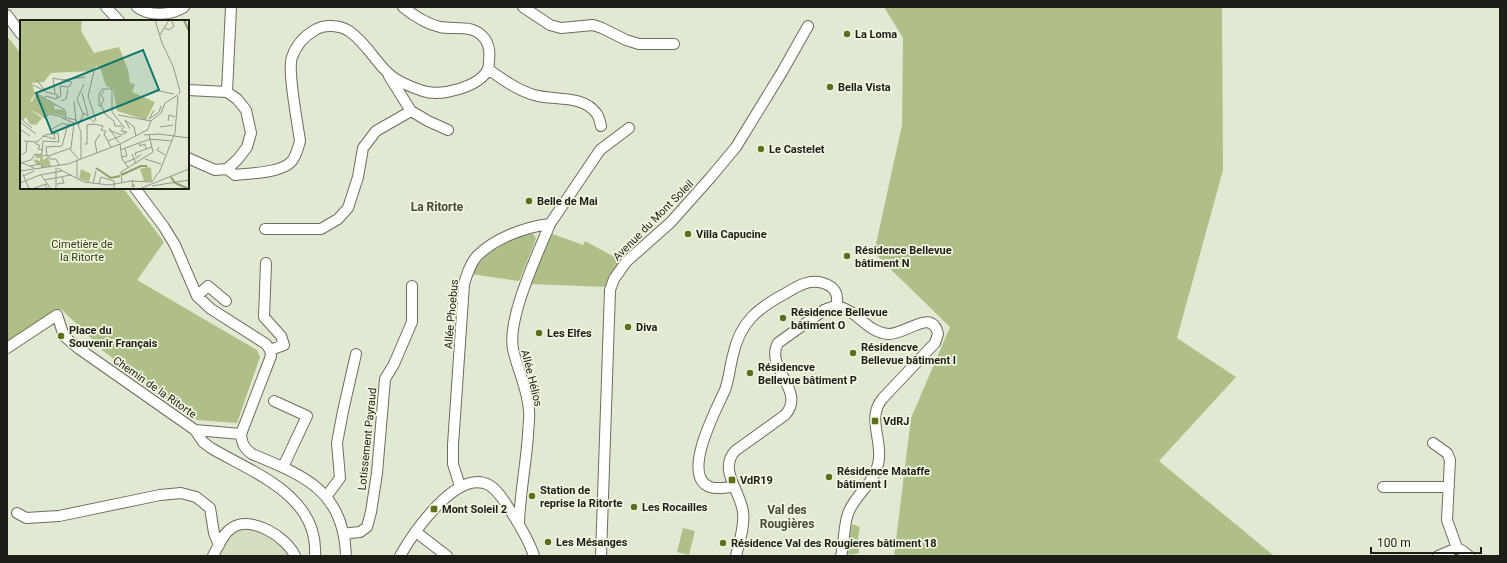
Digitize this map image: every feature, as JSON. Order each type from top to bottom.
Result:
[{"type":"street","points":[[106,7],[118,20]]},
{"type":"street","points":[[115,7],[119,20]]},
{"type":"street","points":[[137,7],[140,10],[151,13],[170,13],[184,7]]},
{"type":"street","points":[[227,92],[231,7]]},
{"type":"street","points":[[387,73],[404,84],[425,92],[441,94],[462,88],[480,78],[488,69],[490,52],[485,39],[477,32],[463,27],[440,27],[425,21],[403,7]]},
{"type":"street","points":[[523,7],[550,25],[561,28],[592,25],[639,44],[674,44]]},
{"type":"street","points":[[7,15],[20,33]]},
{"type":"street","points":[[227,169],[235,175],[278,169],[292,162],[300,142],[291,77],[291,59],[297,46],[306,35],[319,27],[333,26],[348,30],[362,41],[387,73],[411,111],[448,130]]},
{"type":"street","name":"Avenue du Mont Soleil","points":[[601,556],[610,290],[614,279],[626,262],[671,222],[736,147],[808,26]]},
{"type":"street","points":[[488,69],[514,86],[534,95],[577,100],[589,106],[598,115],[601,126]]},
{"type":"street","points":[[189,90],[227,92],[237,99],[246,110],[251,133],[247,147],[238,159],[227,169],[215,170],[189,158]]},
{"type":"street","points":[[265,228],[321,228],[338,219],[348,208],[358,177],[363,148],[376,131],[411,111]]},
{"type":"street","points":[[550,224],[600,150],[629,128]]},
{"type":"street","points":[[136,189],[164,227],[175,245],[196,296],[211,309],[266,344],[270,350],[271,356],[241,434],[242,443],[246,450],[252,454],[283,467],[308,480],[316,486],[326,497],[338,516],[345,535],[346,556]]},
{"type":"street","name":"Allée Phoebus","points":[[460,486],[453,464],[453,445],[464,284],[468,269],[477,256],[501,238],[535,226],[550,224]]},
{"type":"street","name":"Allée Hélios","points":[[519,523],[526,463],[529,411],[527,398],[512,348],[512,334],[516,311],[550,224]]},
{"type":"street","points":[[266,263],[264,318],[281,336],[284,345],[270,350]]},
{"type":"street","points":[[734,486],[716,488],[708,486],[701,478],[699,468],[703,443],[727,384],[733,353],[742,330],[752,316],[763,307],[805,283],[819,282],[832,287],[838,295],[837,306]]},
{"type":"street","points":[[196,296],[208,286],[226,301]]},
{"type":"street","name":"Lotissement Payraud","points":[[345,535],[360,532],[367,527],[371,512],[377,472],[385,379],[394,364],[412,322],[412,286]]},
{"type":"street","points":[[736,556],[744,515],[728,467],[729,459],[733,453],[785,415],[791,405],[792,395],[777,364],[777,345],[831,306],[837,306],[852,312],[877,332],[888,334],[900,332],[924,321],[934,325],[938,334],[935,343],[876,408],[875,421],[879,455],[878,464],[871,480],[853,504],[848,514],[841,556]]},
{"type":"street","name":"Chemin de la Ritorte","points":[[7,348],[57,315],[64,336],[78,348],[195,430],[241,434]]},
{"type":"street","points":[[326,497],[340,478],[337,443],[342,411],[356,354]]},
{"type":"street","points":[[274,401],[307,416],[283,467]]},
{"type":"street","points":[[195,430],[203,442],[211,448],[272,482],[291,498],[299,507],[310,526],[314,537],[315,556]]},
{"type":"street","points":[[1433,443],[1446,453],[1450,460],[1447,520],[1457,548]]},
{"type":"street","points":[[400,556],[434,509],[460,486],[474,482],[488,484],[500,495],[519,523],[534,556]]},
{"type":"street","points":[[1383,486],[1449,486]]},
{"type":"street","points":[[17,513],[26,518],[59,516],[180,493],[196,497],[210,508],[214,533],[219,546]]},
{"type":"street","points":[[504,501],[515,502],[521,497]]},
{"type":"street","points":[[212,556],[230,529],[236,525],[245,523],[266,529],[275,534],[283,540],[295,556]]},
{"type":"street","points":[[416,532],[447,556]]},
{"type":"street","points":[[1438,556],[1457,548],[1463,550],[1469,556]]},
{"type":"shaded area","points":[[241,527],[265,532],[282,544],[290,556],[217,556],[231,532]]},
{"type":"green space","points":[[884,7],[1222,7],[1223,170],[1177,338],[1236,377],[1159,461],[1274,556],[894,556],[911,418],[950,327],[874,253],[902,125],[903,38]]},
{"type":"green space","name":"Cimetière de la Ritorte","points":[[7,36],[20,53],[20,189],[124,189],[164,242],[137,280],[257,350],[260,357],[237,423],[197,420],[153,390],[102,350],[104,347],[92,339],[61,309],[7,345]]},
{"type":"green space","points":[[533,233],[536,239],[519,281],[471,274],[485,257],[501,242],[521,234]]},
{"type":"green space","points":[[550,233],[583,245],[585,241],[622,261],[610,277],[606,287],[530,284]]},
{"type":"green space","points":[[852,524],[860,527],[858,538],[859,553],[850,555],[847,553]]},
{"type":"green space","points":[[683,528],[695,531],[689,555],[677,552]]},
{"type":"place","name":"La Loma","points":[[847,34]]},
{"type":"place","name":"Bella Vista","points":[[830,87]]},
{"type":"place","name":"Le Castelet","points":[[761,149]]},
{"type":"place","name":"Belle de Mai","points":[[529,201]]},
{"type":"place","name":"Villa Capucine","points":[[688,234]]},
{"type":"place","name":"Résidence Bellevue bâtiment N","points":[[847,256]]},
{"type":"place","name":"Résidence Bellevue bâtiment O","points":[[783,318]]},
{"type":"place","name":"Diva","points":[[628,327]]},
{"type":"place","name":"Les Elfes","points":[[539,333]]},
{"type":"place","name":"Place du Souvenir Français","points":[[61,336]]},
{"type":"place","name":"Résidencve Bellevue bâtiment I","points":[[853,353]]},
{"type":"place","name":"Résidencve Bellevue bâtiment P","points":[[750,373]]},
{"type":"place","name":"VdRJ","points":[[875,421]]},
{"type":"place","name":"Résidence Mataffe bâtiment I","points":[[829,477]]},
{"type":"place","name":"VdR19","points":[[732,480]]},
{"type":"place","name":"Station de reprise la Ritorte","points":[[532,496]]},
{"type":"place","name":"Les Rocailles","points":[[634,507]]},
{"type":"place","name":"Mont Soleil 2","points":[[434,509]]},
{"type":"place","name":"Les Mésanges","points":[[548,542]]},
{"type":"place","name":"Résidence Val des Rougieres bâtiment 18","points":[[723,543]]},
{"type":"district","name":"La Ritorte","points":[[437,207]]},
{"type":"district","name":"Val des Rougières","points":[[787,517]]}]
